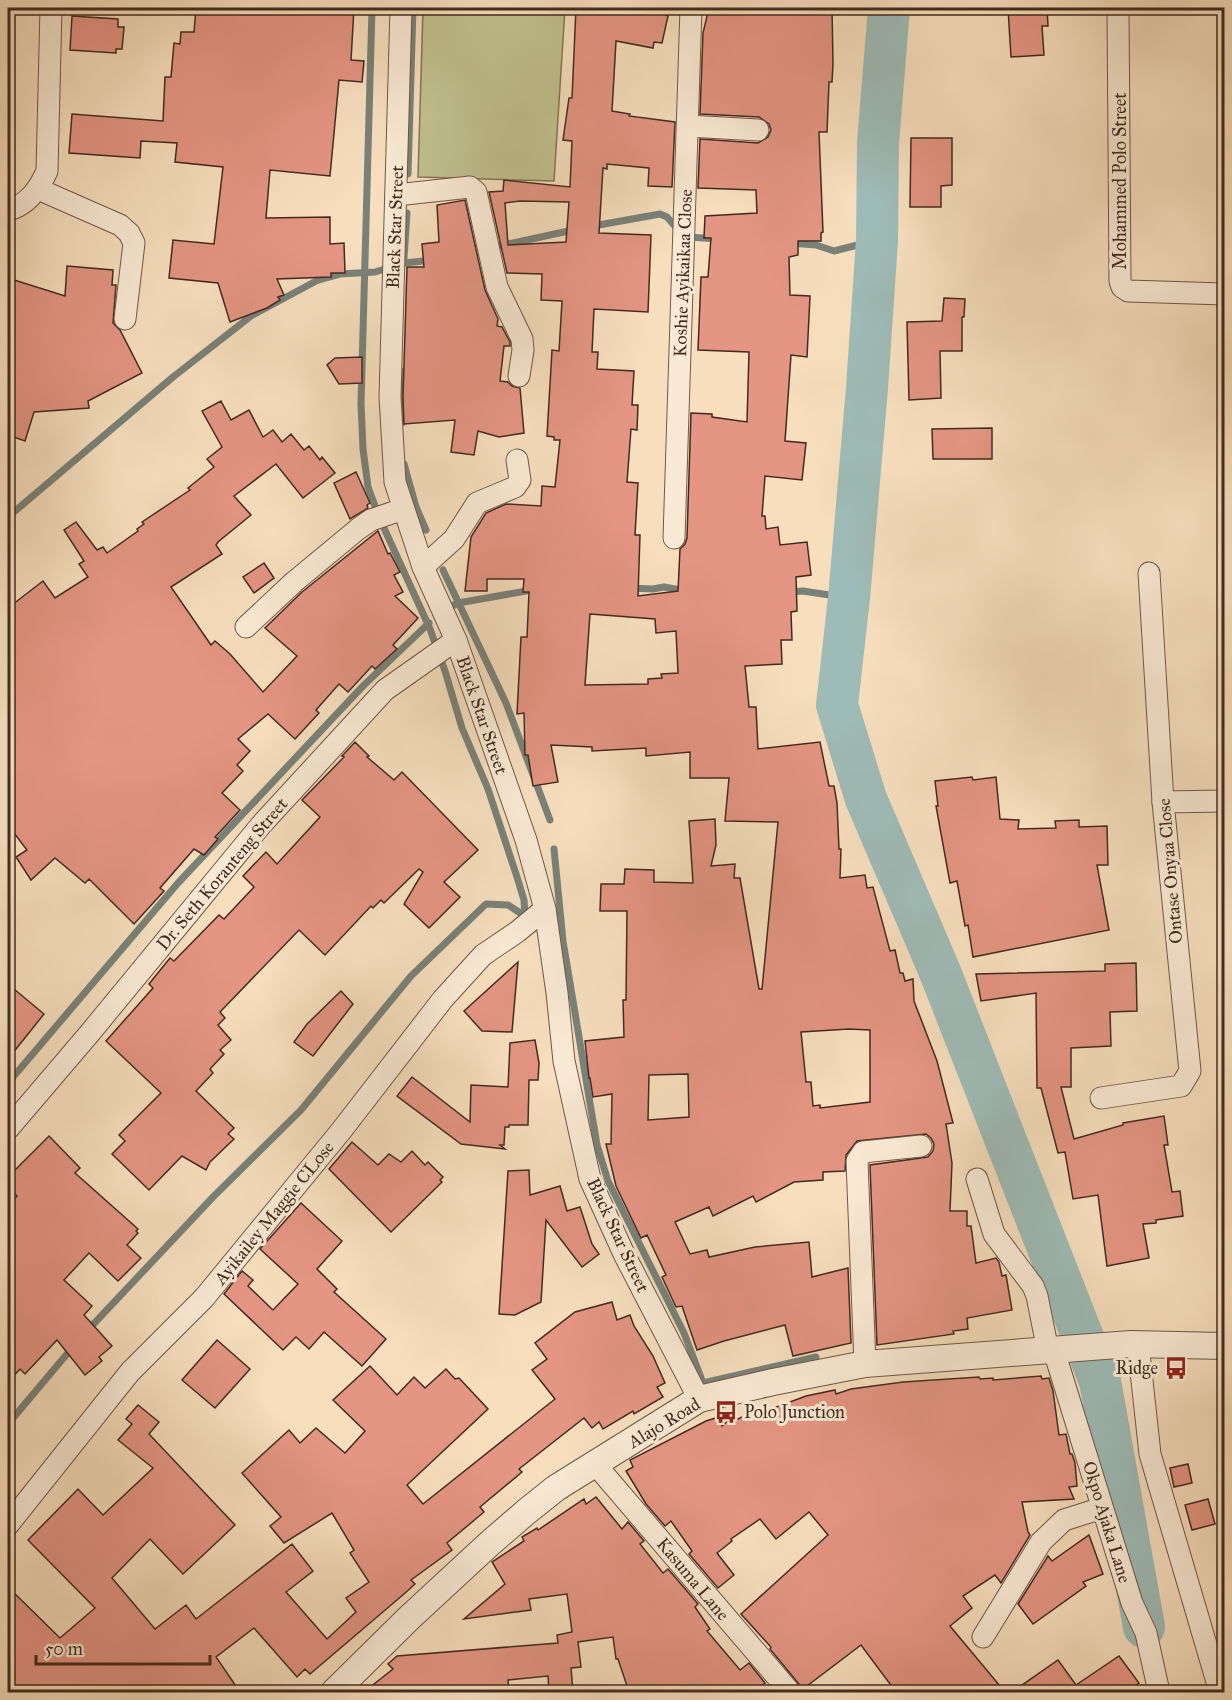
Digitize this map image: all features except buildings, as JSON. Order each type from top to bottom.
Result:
[{"type":"street","points":[[8,210],[24,203],[38,189],[47,171],[51,8]]},
{"type":"street","name":"Black Star Street","points":[[401,8],[390,397],[395,482],[423,567],[456,640],[526,840],[546,909],[564,1061],[590,1179],[624,1254],[699,1400]]},
{"type":"street","name":"Koshie Ayikaikaa Close","points":[[674,538],[691,8]]},
{"type":"street","name":"Mohammed Polo Street","points":[[1119,8],[1120,281],[1122,287],[1128,291],[1224,294]]},
{"type":"street","points":[[688,126],[758,130]]},
{"type":"street","points":[[396,195],[470,187],[476,192],[497,287],[522,339],[523,350],[519,376]]},
{"type":"street","points":[[38,189],[120,225],[129,232],[134,243],[125,319]]},
{"type":"street","points":[[423,567],[454,539],[477,503],[515,487],[520,480],[517,460]]},
{"type":"street","points":[[246,627],[294,582],[358,529],[371,520],[403,509]]},
{"type":"street","name":"Ontase Onyaa Close","points":[[1101,1098],[1181,1086],[1190,1071],[1163,802],[1149,573]]},
{"type":"street","name":"Dr. Seth Koranteng Street","points":[[8,1129],[261,825],[385,690],[456,640]]},
{"type":"street","points":[[1163,802],[1224,801]]},
{"type":"street","name":"Ayikailey Maggie CLose","points":[[8,1525],[130,1372],[204,1298],[341,1131],[443,999],[483,955],[518,932],[546,909]]},
{"type":"street","points":[[865,1364],[857,1161],[863,1152],[921,1146]]},
{"type":"street","name":"Okpo Ajaka Lane","points":[[977,1179],[994,1234],[1033,1286],[1037,1296],[1132,1603],[1146,1633],[1159,1692]]},
{"type":"street","points":[[1134,1344],[1150,1454],[1220,1692]]},
{"type":"street","name":"Alajo Road","points":[[334,1692],[489,1544],[556,1488],[699,1400],[773,1382],[865,1364],[1134,1344],[1224,1346]]},
{"type":"street","name":"Kasuma Lane","points":[[596,1465],[790,1692]]},
{"type":"street","points":[[983,1637],[1041,1542],[1065,1520],[1102,1508]]},
{"type":"green space","points":[[423,8],[565,8],[554,181],[418,177]]},
{"type":"waterway","points":[[372,8],[361,404],[368,487],[379,517],[430,629],[462,728],[488,789],[524,900],[525,916]]},
{"type":"waterway","points":[[408,174],[413,8]]},
{"type":"waterway","points":[[889,8],[878,143],[877,240],[867,388],[849,598],[837,705],[866,799],[940,972],[1100,1381],[1144,1627]]},
{"type":"waterway","points":[[404,258],[407,213]]},
{"type":"waterway","points":[[593,226],[660,214],[667,217],[679,231]]},
{"type":"waterway","points":[[490,248],[573,230]]},
{"type":"waterway","points":[[688,237],[718,239]]},
{"type":"waterway","points":[[789,243],[816,245],[834,251],[877,240]]},
{"type":"waterway","points":[[8,517],[173,377],[251,316],[318,280],[340,274],[375,272],[404,263],[433,260]]},
{"type":"waterway","points":[[401,371],[402,423]]},
{"type":"waterway","points":[[404,464],[416,507],[426,530]]},
{"type":"waterway","points":[[443,570],[506,703],[550,820]]},
{"type":"waterway","points":[[629,588],[664,587],[687,591]]},
{"type":"waterway","points":[[452,606],[532,590]]},
{"type":"waterway","points":[[788,592],[803,591],[849,598]]},
{"type":"waterway","points":[[8,1083],[178,883],[363,686],[429,623]]},
{"type":"waterway","points":[[554,849],[563,941],[597,1145],[608,1181],[684,1333],[703,1383],[816,1357]]},
{"type":"waterway","points":[[87,1331],[213,1197],[301,1110],[411,976],[486,904],[508,905],[525,916]]},
{"type":"waterway","points":[[8,1424],[72,1348]]},
{"type":"place","name":"Ridge","points":[[1176,1368]]},
{"type":"place","name":"Polo Junction","points":[[726,1412]]}]
